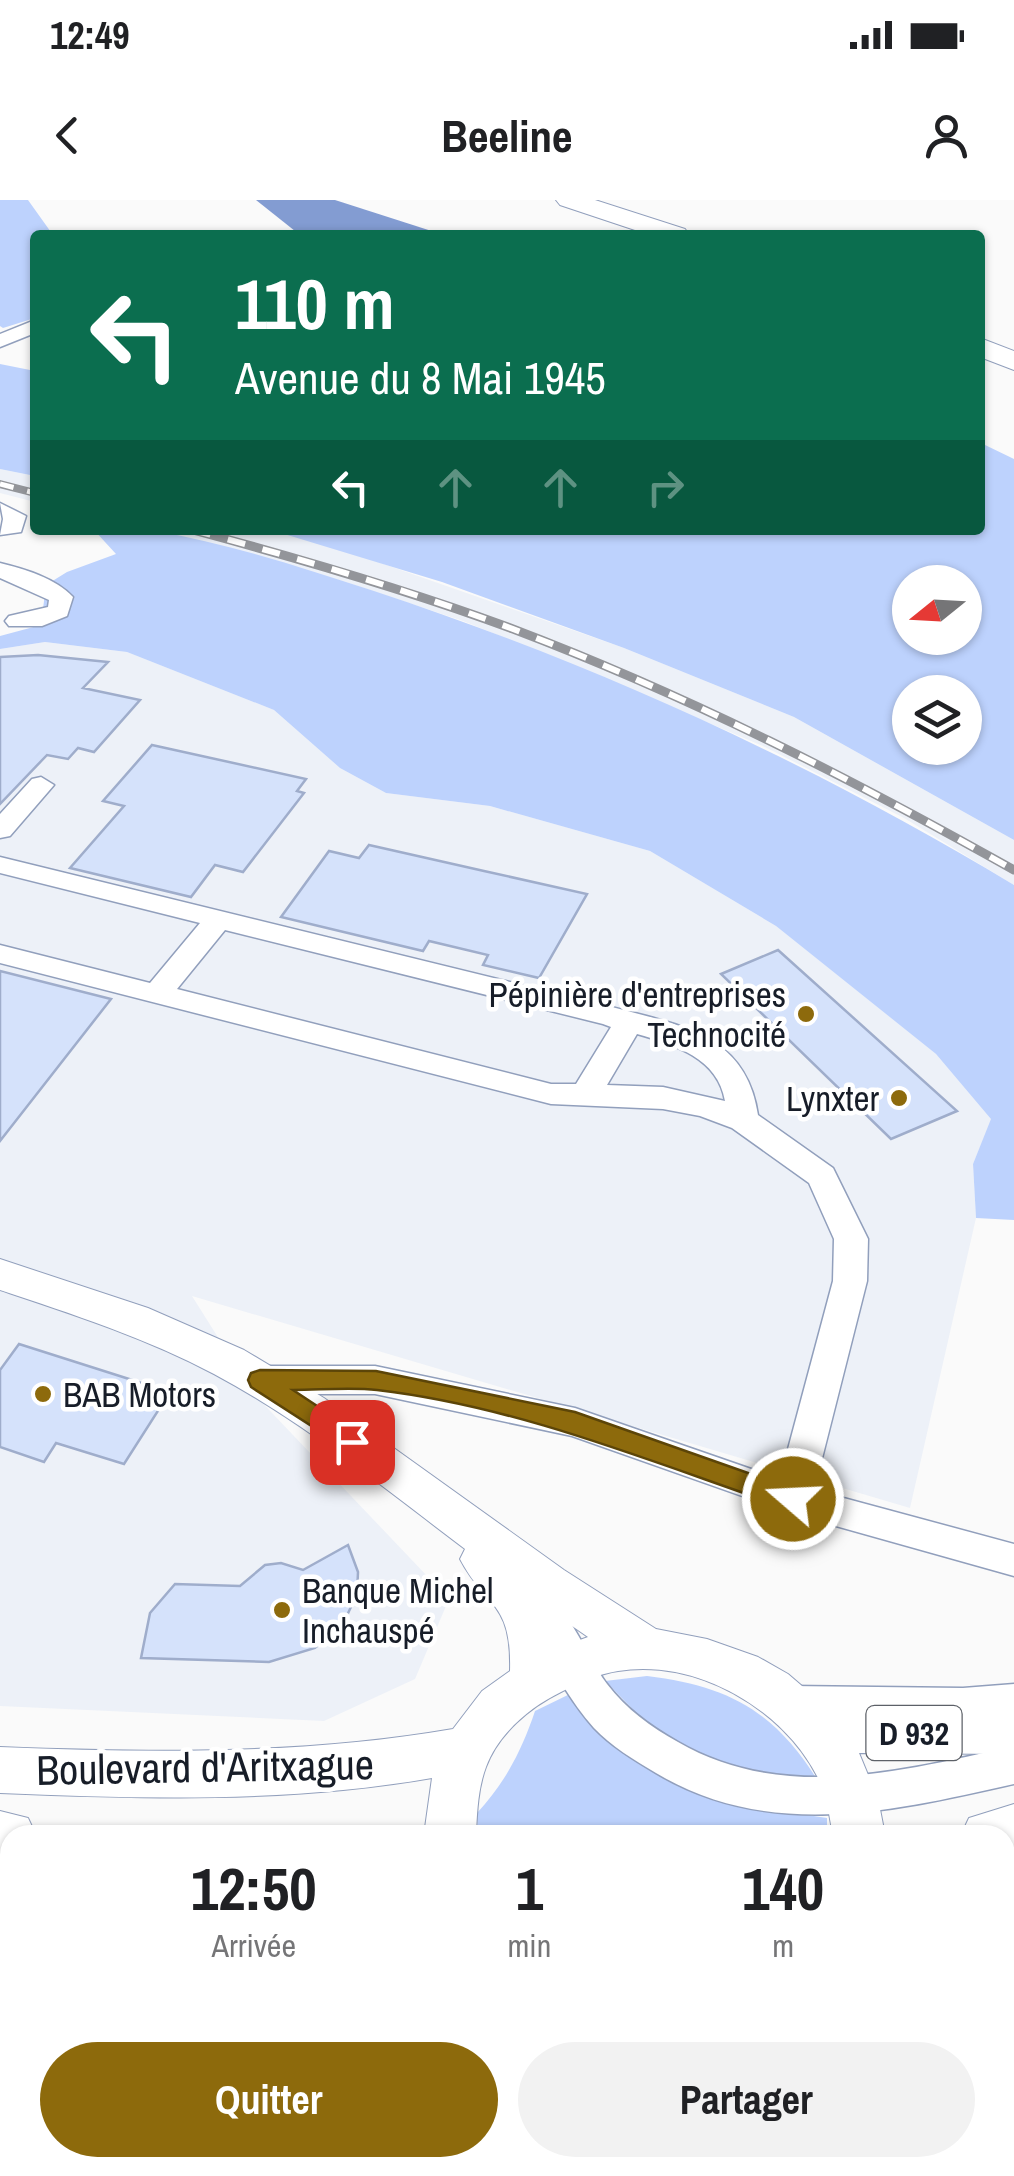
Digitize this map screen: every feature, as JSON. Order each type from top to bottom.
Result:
[{"type":"highway","points":[[556,202],[621,230]]},
{"type":"highway","points":[[556,202],[658,230]]},
{"type":"highway","points":[[985,349],[1014,361]]},
{"type":"highway","points":[[985,367],[1014,379]]},
{"type":"main road","points":[[0,1274],[139,1320],[260,1380],[374,1458],[572,1604],[646,1648]]},
{"type":"main road","points":[[374,1458],[507,1580],[531,1618],[553,1671]]},
{"type":"main road","points":[[451,1825],[453,1792],[468,1749],[488,1718],[553,1671],[613,1650],[646,1648],[708,1657],[766,1683],[802,1714],[845,1775],[855,1816]]},
{"type":"main road","name":"D 932","points":[[802,1714],[872,1733],[1014,1732]]},
{"type":"main road","name":"Boulevard d'Aritxague","points":[[0,1770],[293,1774],[390,1764],[468,1749]]},
{"type":"street","points":[[0,322],[28,329]]},
{"type":"street","points":[[0,341],[28,329]]},
{"type":"street","points":[[0,510],[15,516],[13,527],[0,528]]},
{"type":"street","points":[[0,570],[31,580],[60,597],[59,612],[42,619],[17,621]]},
{"type":"street","points":[[0,830],[41,786]]},
{"type":"street","points":[[0,865],[681,1038],[709,1052],[734,1079],[743,1120]]},
{"type":"street","points":[[157,994],[220,919]]},
{"type":"street","points":[[0,954],[532,1089],[585,1096],[663,1098],[743,1120],[822,1176],[851,1239],[850,1282],[793,1499]]},
{"type":"street","points":[[585,1096],[629,1022]]},
{"type":"street","points":[[260,1380],[376,1380],[575,1422],[793,1499],[1014,1560]]},
{"type":"street","points":[[553,1671],[675,1766],[758,1795],[855,1816],[1014,1764]]},
{"type":"street","points":[[802,1714],[1014,1702]]},
{"type":"shaded area","points":[[0,200],[28,200],[49,230],[30,230],[30,320],[0,326]]},
{"type":"shaded area","points":[[256,200],[335,200],[428,230],[294,230]]},
{"type":"shaded area","points":[[0,364],[30,370],[30,475],[0,469]]},
{"type":"shaded area","points":[[985,445],[1014,459],[1014,840],[794,717],[624,648],[442,582],[287,535],[985,535]]},
{"type":"shaded area","points":[[0,469],[30,475],[30,501],[0,493]]},
{"type":"shaded area","points":[[99,535],[182,536],[293,565],[458,620],[622,684],[782,758],[1014,885],[1014,1220],[976,1218],[973,1164],[991,1119],[936,1054],[776,926],[650,851],[490,806],[386,793],[340,768],[274,710],[127,652],[45,642],[0,649],[0,636],[41,625],[46,585],[67,572],[116,554]]},
{"type":"shaded area","points":[[170,535],[290,535],[338,548],[624,648],[794,717],[1014,840],[1014,885],[904,818],[765,747],[463,621],[346,582]]},
{"type":"shaded area","points":[[45,642],[127,652],[274,710],[340,768],[386,793],[490,806],[650,851],[776,926],[936,1054],[992,1119],[973,1164],[976,1218],[910,1508],[192,1296],[253,1393],[449,1599],[415,1679],[324,1721],[0,1706],[0,649]]},
{"type":"shaded area","points":[[647,1676],[703,1687],[748,1707],[786,1738],[820,1784],[732,1772],[652,1729],[605,1681]]},
{"type":"shaded area","points":[[574,1692],[754,1807],[827,1818],[827,1825],[478,1825],[477,1813],[512,1765],[535,1711]]},
{"type":"building","points":[[38,655],[108,662],[83,688],[140,700],[94,752],[78,748],[68,759],[47,755],[0,804],[0,657]]},
{"type":"building","points":[[152,745],[306,779],[297,791],[304,793],[243,872],[215,865],[191,897],[70,868],[124,806],[103,801]]},
{"type":"building","points":[[369,845],[587,894],[539,978],[483,965],[488,955],[429,941],[423,951],[281,917],[329,851],[359,858]]},
{"type":"building","name":"Pépinière d'entreprises Technocité","points":[[778,950],[957,1111],[891,1139],[721,974]]},
{"type":"building","points":[[0,971],[111,999],[0,1141]]},
{"type":"building","points":[[19,1344],[170,1392],[124,1464],[56,1443],[44,1462],[0,1447],[0,1370]]},
{"type":"building","points":[[348,1545],[358,1572],[357,1594],[343,1624],[315,1648],[269,1662],[141,1658],[150,1613],[175,1584],[240,1586],[265,1565],[281,1563],[303,1570]]},
{"type":"railway","points":[[0,484],[30,492]]},
{"type":"railway","points":[[211,535],[394,588],[578,655],[768,740],[1014,870]]},
{"type":"place","name":"Pépinière d'entreprises Technocité","points":[[806,1014]]},
{"type":"place","name":"Lynxter","points":[[899,1098]]},
{"type":"place","name":"BAB Motors","points":[[43,1394]]},
{"type":"place","name":"Banque Michel Inchauspé","points":[[282,1610]]},
{"type":"route","points":[[352,1442],[260,1380],[376,1380],[471,1398],[575,1422],[793,1499]]}]
